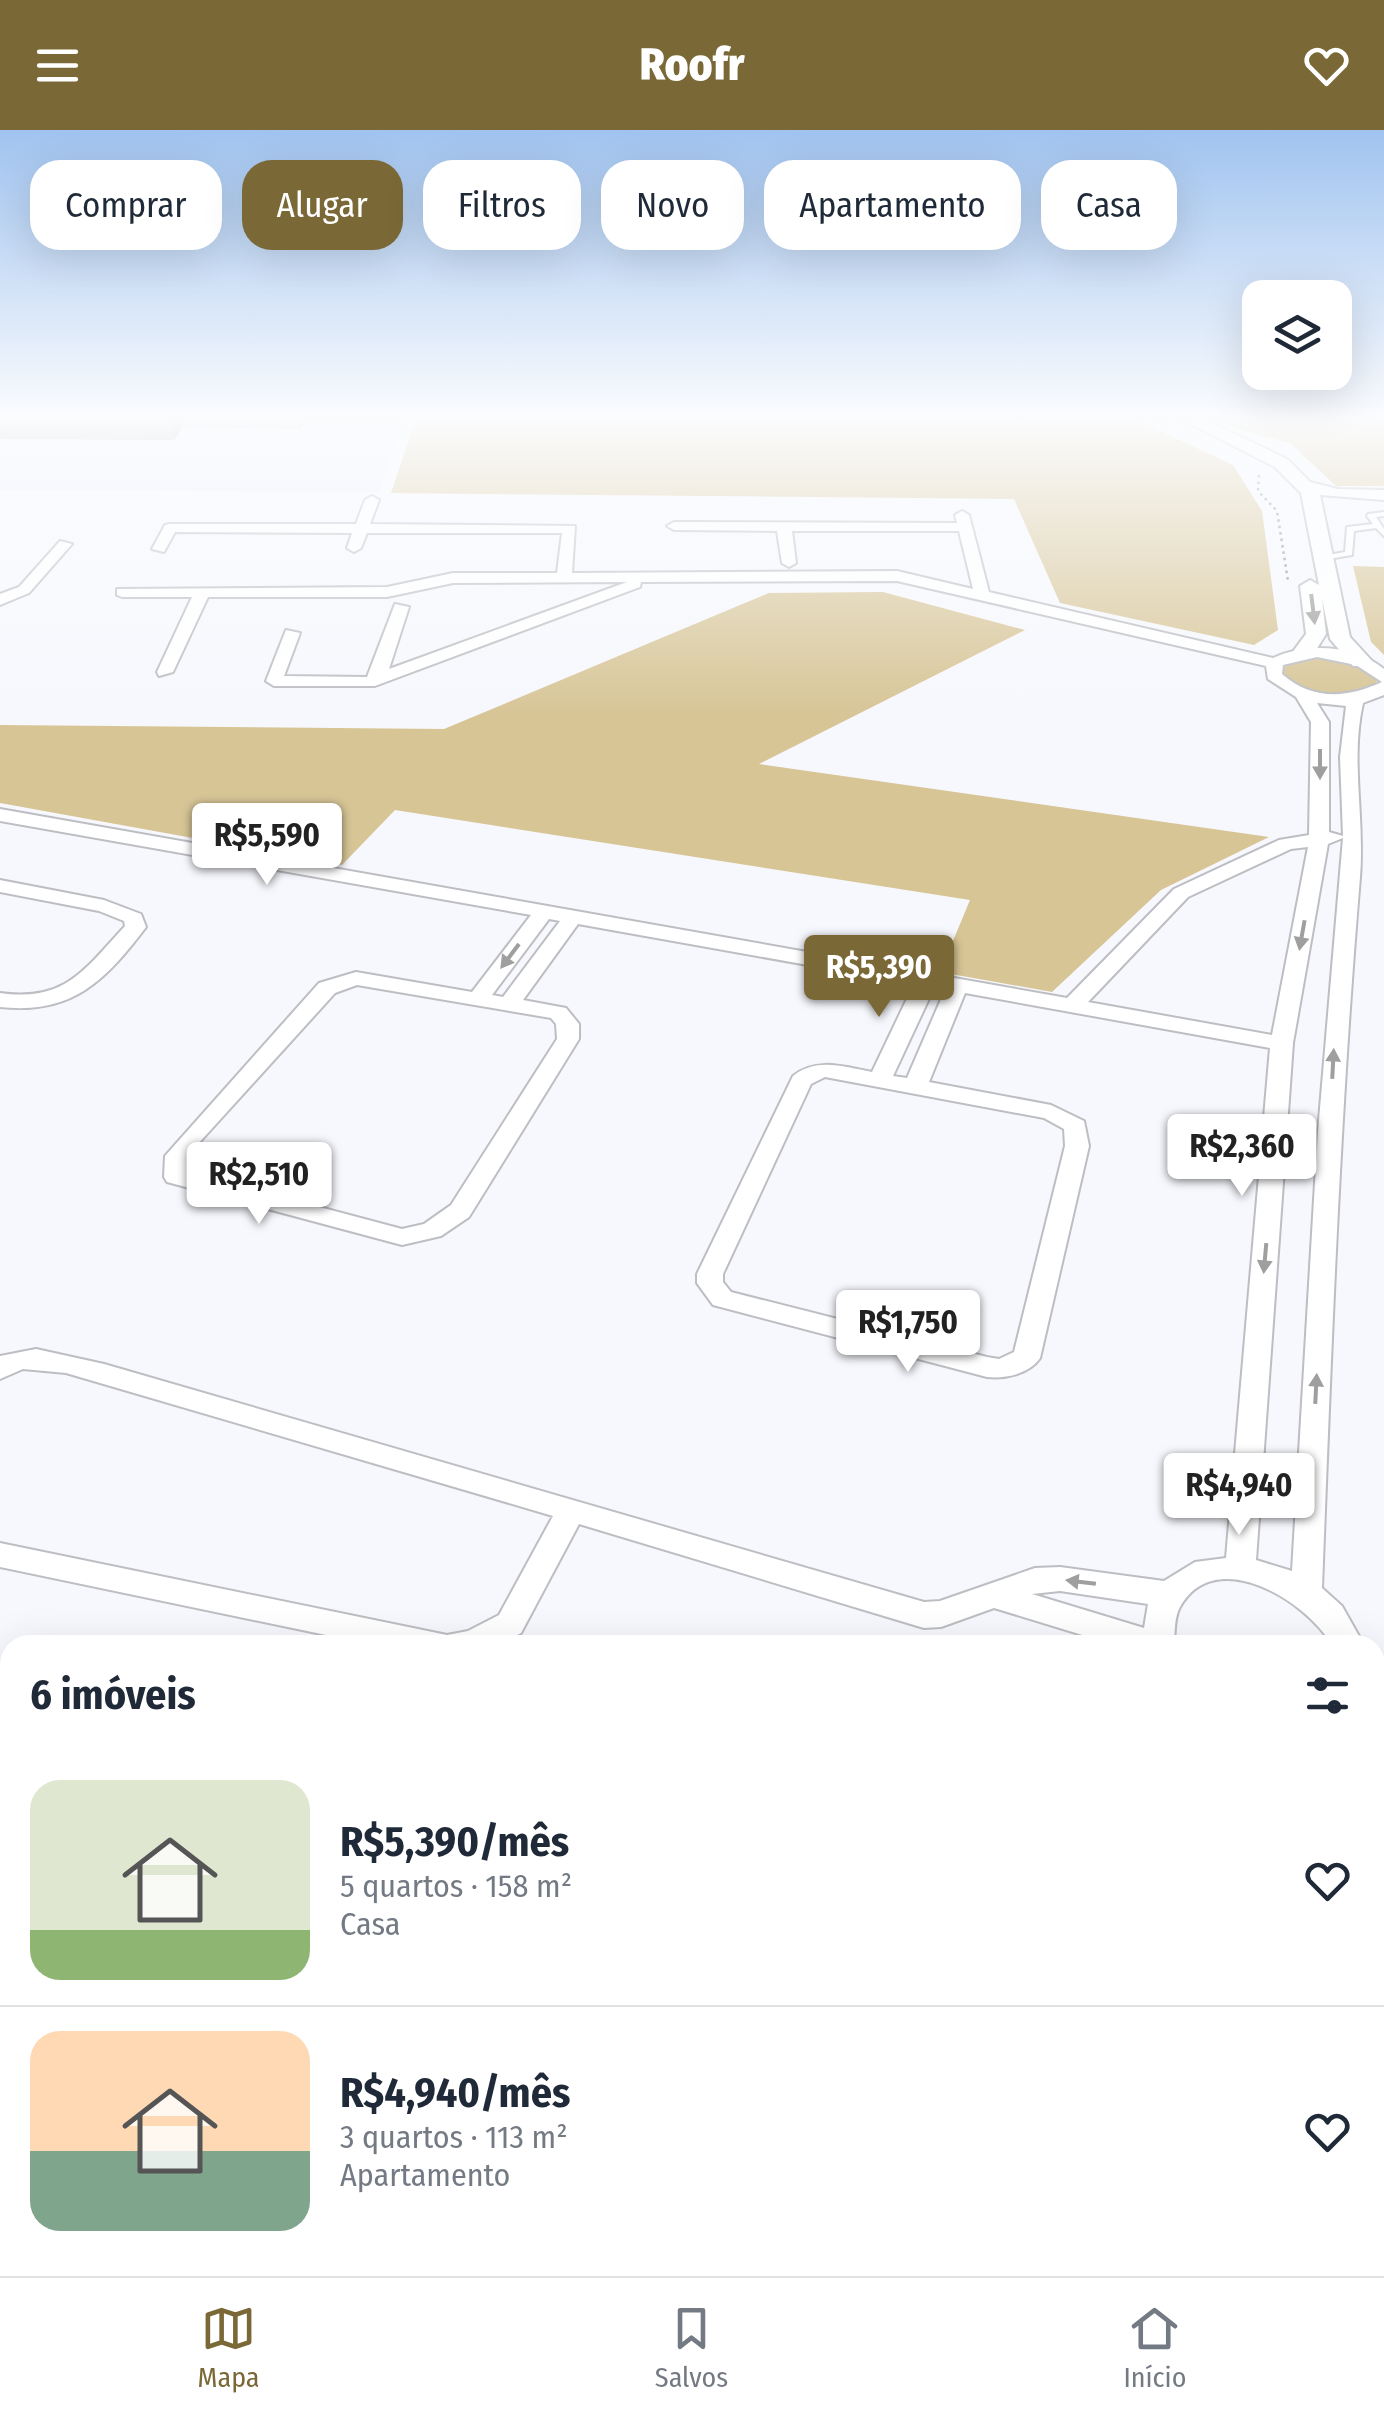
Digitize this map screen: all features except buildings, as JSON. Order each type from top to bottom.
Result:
[{"type":"street","points":[[354,548],[366,515]]},
{"type":"street","points":[[1298,515],[1316,634],[1304,654]]},
{"type":"street","points":[[1318,515],[1340,640],[1384,678]]},
{"type":"street","points":[[674,526],[964,521],[982,596]]},
{"type":"street","points":[[784,526],[788,562]]},
{"type":"street","points":[[159,549],[170,528],[570,528],[564,577]]},
{"type":"street","points":[[0,600],[24,590],[65,544]]},
{"type":"street","points":[[122,592],[388,592],[453,578],[897,576],[1275,664],[1304,654],[1332,654],[1361,661]]},
{"type":"street","points":[[292,634],[274,681],[370,682],[654,577]]},
{"type":"street","points":[[165,672],[202,592]]},
{"type":"street","points":[[378,678],[401,607]]},
{"type":"street","points":[[1275,664],[1274,676],[1303,694],[1356,699],[1384,687]]},
{"type":"street","points":[[1240,1568],[1282,1043],[1319,840],[1320,722],[1303,694]]},
{"type":"street","points":[[1306,1591],[1333,1054],[1354,834],[1348,725],[1356,699]]},
{"type":"street","points":[[0,814],[957,988],[1282,1043]]},
{"type":"street","points":[[1070,1007],[1181,892],[1286,844],[1354,834]]},
{"type":"street","points":[[0,886],[104,906],[134,918],[136,927],[68,996],[26,1005],[0,1000]]},
{"type":"street","points":[[478,999],[543,912]]},
{"type":"street","points":[[508,1004],[572,918]]},
{"type":"street","points":[[356,978],[478,999],[558,1013],[570,1030],[568,1040],[460,1211],[432,1230],[402,1237],[176,1176],[176,1156],[327,988],[356,978]]},
{"type":"street","points":[[880,1080],[926,982]]},
{"type":"street","points":[[916,1087],[957,988]]},
{"type":"street","points":[[825,1070],[880,1080],[1050,1112],[1076,1126],[1077,1146],[1026,1358],[1001,1368],[722,1299],[710,1282],[710,1274],[802,1081],[810,1073],[825,1070]]},
{"type":"street","points":[[0,1369],[5,1364],[27,1360],[88,1370],[907,1612],[940,1614],[1035,1580],[1060,1579],[1168,1594]]},
{"type":"street","points":[[492,1635],[510,1624],[571,1510]]},
{"type":"street","points":[[0,1555],[389,1635]]},
{"type":"street","points":[[1159,1635],[1160,1610],[1168,1594],[1198,1574],[1240,1568],[1285,1580],[1306,1591],[1338,1622],[1344,1635]]},
{"type":"street","points":[[996,1596],[1125,1635]]},
{"type":"lane","points":[[1325,558],[1349,552],[1350,529],[1381,530]]},
{"type":"path","points":[[1278,515],[1289,590]]},
{"type":"shaded area","points":[[1021,515],[1263,515],[1278,630],[1254,645],[1060,603]]},
{"type":"shaded area","points":[[1353,566],[1384,567],[1384,655],[1371,642]]},
{"type":"shaded area","points":[[883,592],[1025,630],[759,764],[1269,837],[1161,890],[1052,992],[940,972],[970,900],[395,810],[342,865],[0,803],[0,725],[444,729],[769,593]]},
{"type":"shaded area","points":[[1307,657],[1356,664],[1377,681],[1374,687],[1350,694],[1314,692],[1282,674],[1282,668]]}]
